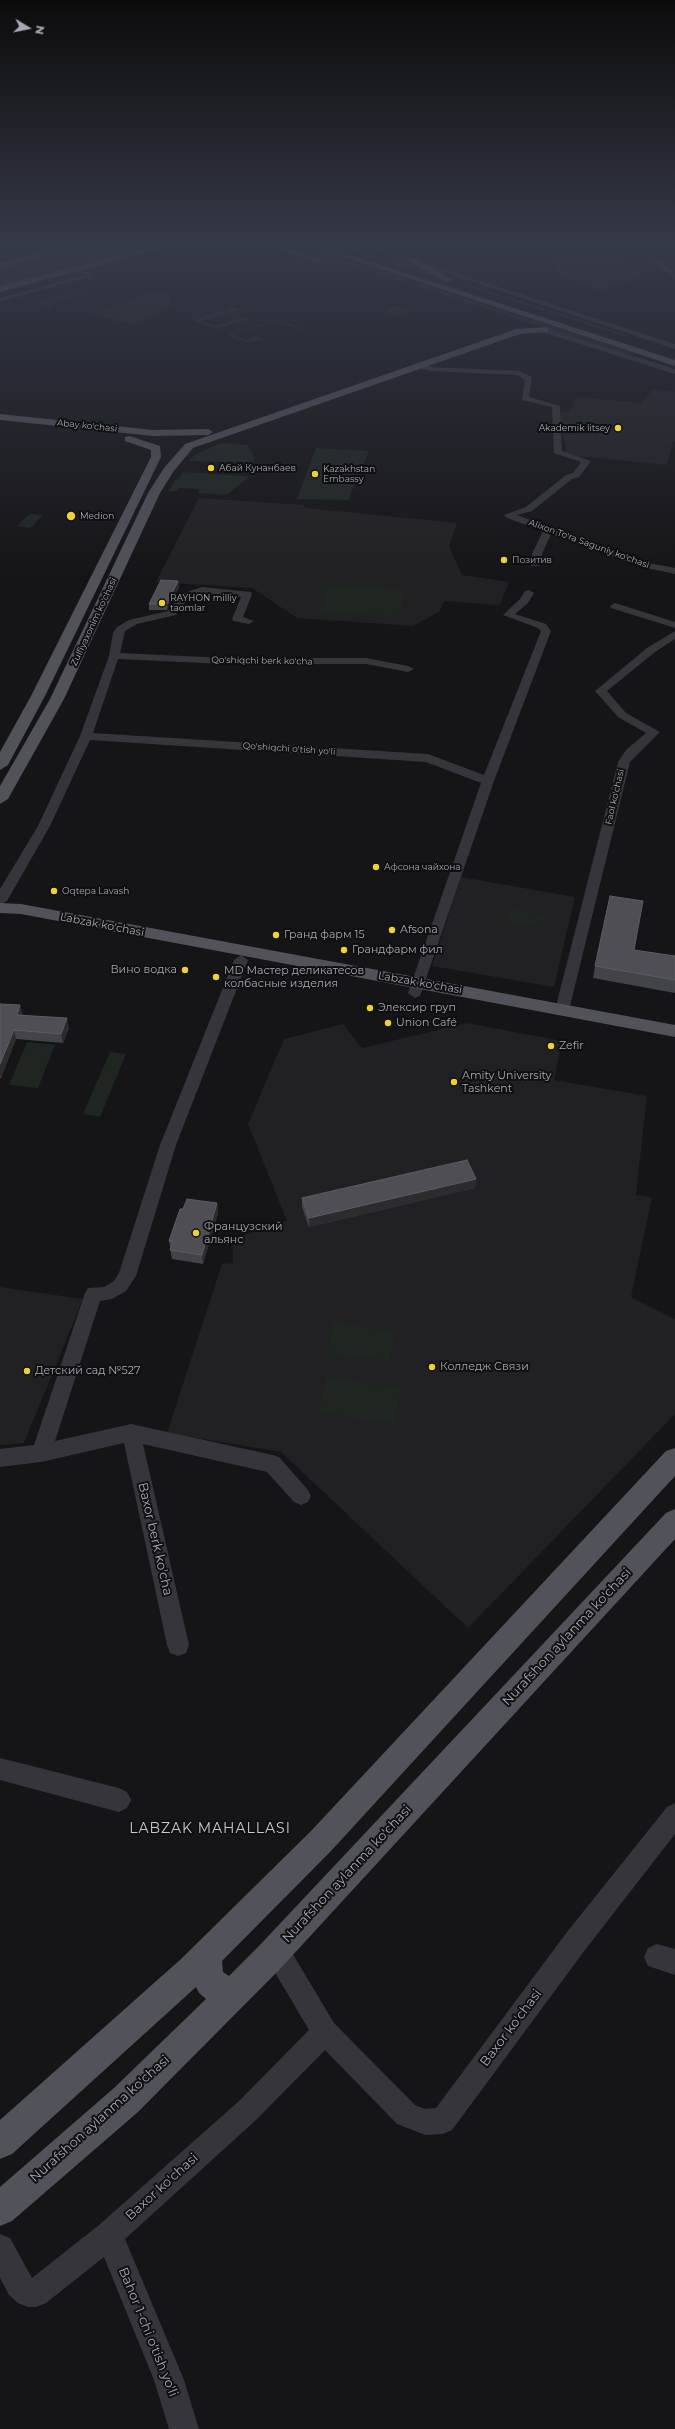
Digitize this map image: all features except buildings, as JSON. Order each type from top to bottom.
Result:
[{"type":"main road","points":[[173,434],[219,430],[275,413],[436,356]]},
{"type":"main road","name":"Abay ko'chasi","points":[[0,422],[96,433],[130,440],[156,448],[174,450],[447,356]]},
{"type":"main road","points":[[635,356],[664,360]]},
{"type":"main road","points":[[653,356],[675,363]]},
{"type":"main road","name":"Abay ko'chasi","points":[[0,416],[173,434]]},
{"type":"main road","points":[[173,434],[190,438],[192,440],[189,446]]},
{"type":"main road","name":"Zulfiyaxonim ko'chasi","points":[[0,765],[38,696],[144,484],[156,457],[156,448],[152,446],[152,440],[160,436],[173,434]]},
{"type":"main road","name":"Zulfiyaxonim ko'chasi","points":[[0,799],[57,699],[154,493],[168,470],[189,446]]},
{"type":"main road","name":"Labzak ko'chasi","points":[[0,908],[21,909],[417,988],[675,1042]]},
{"type":"main road","name":"Labzak ko'chasi","points":[[0,922],[29,923],[241,960],[562,1010],[675,1031]]},
{"type":"main road","points":[[0,2142],[208,1954],[326,1835],[675,1460]]},
{"type":"main road","name":"Nurafshon aylanma ko'chasi","points":[[0,2209],[126,2100],[234,1993],[276,1950],[675,1521]]},
{"type":"main road","points":[[208,1954],[206,1968],[210,1982],[220,1990],[234,1993]]},
{"type":"street","points":[[625,356],[675,372]]},
{"type":"street","name":"Alixon To'ra Saguniy ko'chasi","points":[[420,366],[432,369],[519,373],[529,378],[525,398],[556,406],[558,453],[587,462],[576,475],[569,477],[530,510],[514,513],[509,515],[510,516],[646,565],[675,571]]},
{"type":"street","points":[[535,564],[549,529]]},
{"type":"street","points":[[0,900],[44,826],[86,736],[114,656],[118,633],[125,625],[172,613],[184,596],[202,590],[247,594],[237,620],[249,620]]},
{"type":"street","points":[[417,988],[488,781],[546,631],[542,626],[508,615],[524,601],[529,593]]},
{"type":"street","points":[[615,606],[675,625]]},
{"type":"street","name":"Faol ko'chasi","points":[[562,1010],[624,762],[630,753],[654,732],[622,715],[601,691],[641,658],[675,634]]},
{"type":"street","name":"Qo'shiqchi berk ko'cha","points":[[114,656],[225,661],[366,661],[408,670]]},
{"type":"street","name":"Qo'shiqchi o'tish yo'li","points":[[86,736],[428,758],[488,781]]},
{"type":"street","points":[[41,1453],[94,1293],[106,1294],[120,1286],[127,1276],[168,1145],[241,960]]},
{"type":"street","points":[[0,1458],[41,1453],[131,1433],[273,1464],[301,1496]]},
{"type":"street","name":"Baxor berk ko'cha","points":[[131,1433],[178,1645]]},
{"type":"street","points":[[0,1769],[119,1800]]},
{"type":"street","name":"Baxor ko'chasi","points":[[276,1950],[326,2032],[406,2115],[425,2122],[443,2120],[576,1941],[675,1815]]},
{"type":"street","name":"Baxor ko'chasi","points":[[0,2248],[19,2285],[28,2292],[36,2293],[109,2235],[247,2111],[326,2032]]},
{"type":"street","name":"Bahor 1-chi o'tish yo'li","points":[[109,2235],[169,2380],[184,2429]]},
{"type":"shaded area","name":"Akademik litsey","points":[[653,389],[675,392],[675,441],[672,444],[667,465],[567,455],[560,421],[561,411],[570,412],[576,397],[641,403]]},
{"type":"shaded area","points":[[221,443],[247,445],[253,454],[254,463],[188,461],[198,453]]},
{"type":"shaded area","points":[[316,448],[369,451],[348,500],[297,499]]},
{"type":"shaded area","points":[[183,472],[249,477],[227,495],[198,493],[199,489],[180,488],[177,491],[169,491],[175,480],[179,478]]},
{"type":"shaded area","points":[[199,498],[303,505],[305,508],[457,523],[449,546],[462,575],[509,582],[500,605],[444,601],[439,612],[413,626],[297,618],[252,588],[156,582]]},
{"type":"shaded area","points":[[30,514],[43,515],[30,528],[17,526]]},
{"type":"shaded area","points":[[328,585],[405,590],[399,617],[320,612]]},
{"type":"shaded area","points":[[461,877],[575,897],[554,987],[432,966]]},
{"type":"shaded area","points":[[509,909],[546,915],[542,928],[506,922]]},
{"type":"shaded area","name":"Колледж Связи","points":[[467,1023],[562,1041],[554,1080],[647,1096],[636,1195],[652,1197],[631,1297],[675,1319],[675,1414],[468,1628],[281,1452],[167,1433],[222,1264],[233,1263],[232,1239],[287,1221],[248,1124],[284,1039],[343,1024],[362,1048]]},
{"type":"shaded area","points":[[27,1042],[55,1045],[38,1088],[9,1085]]},
{"type":"shaded area","points":[[110,1052],[126,1054],[100,1117],[83,1114]]},
{"type":"shaded area","name":"Детский сад №527","points":[[0,1287],[83,1299],[24,1443],[0,1445]]},
{"type":"shaded area","points":[[333,1323],[395,1331],[390,1361],[327,1353]]},
{"type":"shaded area","points":[[326,1377],[401,1388],[395,1424],[318,1412]]},
{"type":"place","name":"Akademik litsey","points":[[618,428]]},
{"type":"place","name":"Абай Кунанбаев","points":[[211,468]]},
{"type":"place","name":"Kazakhstan Embassy","points":[[315,474]]},
{"type":"place","name":"Medion","points":[[71,516]]},
{"type":"place","name":"Позитив","points":[[504,560]]},
{"type":"place","name":"RAYHON milliy taomlar","points":[[162,603]]},
{"type":"place","name":"Афсона чайхона","points":[[376,867]]},
{"type":"place","name":"Oqtepa Lavash","points":[[54,891]]},
{"type":"place","name":"Afsona","points":[[392,930]]},
{"type":"place","name":"Гранд фарм 15","points":[[276,935]]},
{"type":"place","name":"Грандфарм фил","points":[[344,950]]},
{"type":"place","name":"Вино водка","points":[[185,970]]},
{"type":"place","name":"MD Мастер деликатесов колбасные изделия","points":[[216,977]]},
{"type":"place","name":"Элексир груп","points":[[370,1008]]},
{"type":"place","name":"Union Café","points":[[388,1023]]},
{"type":"place","name":"Zefir","points":[[551,1046]]},
{"type":"place","name":"Amity University Tashkent","points":[[454,1082]]},
{"type":"place","name":"Французский альянс","points":[[196,1233]]},
{"type":"place","name":"Колледж Связи","points":[[432,1367]]},
{"type":"place","name":"Детский сад №527","points":[[27,1371]]},
{"type":"district","name":"LABZAK MAHALLASI","points":[[210,1829]]}]
